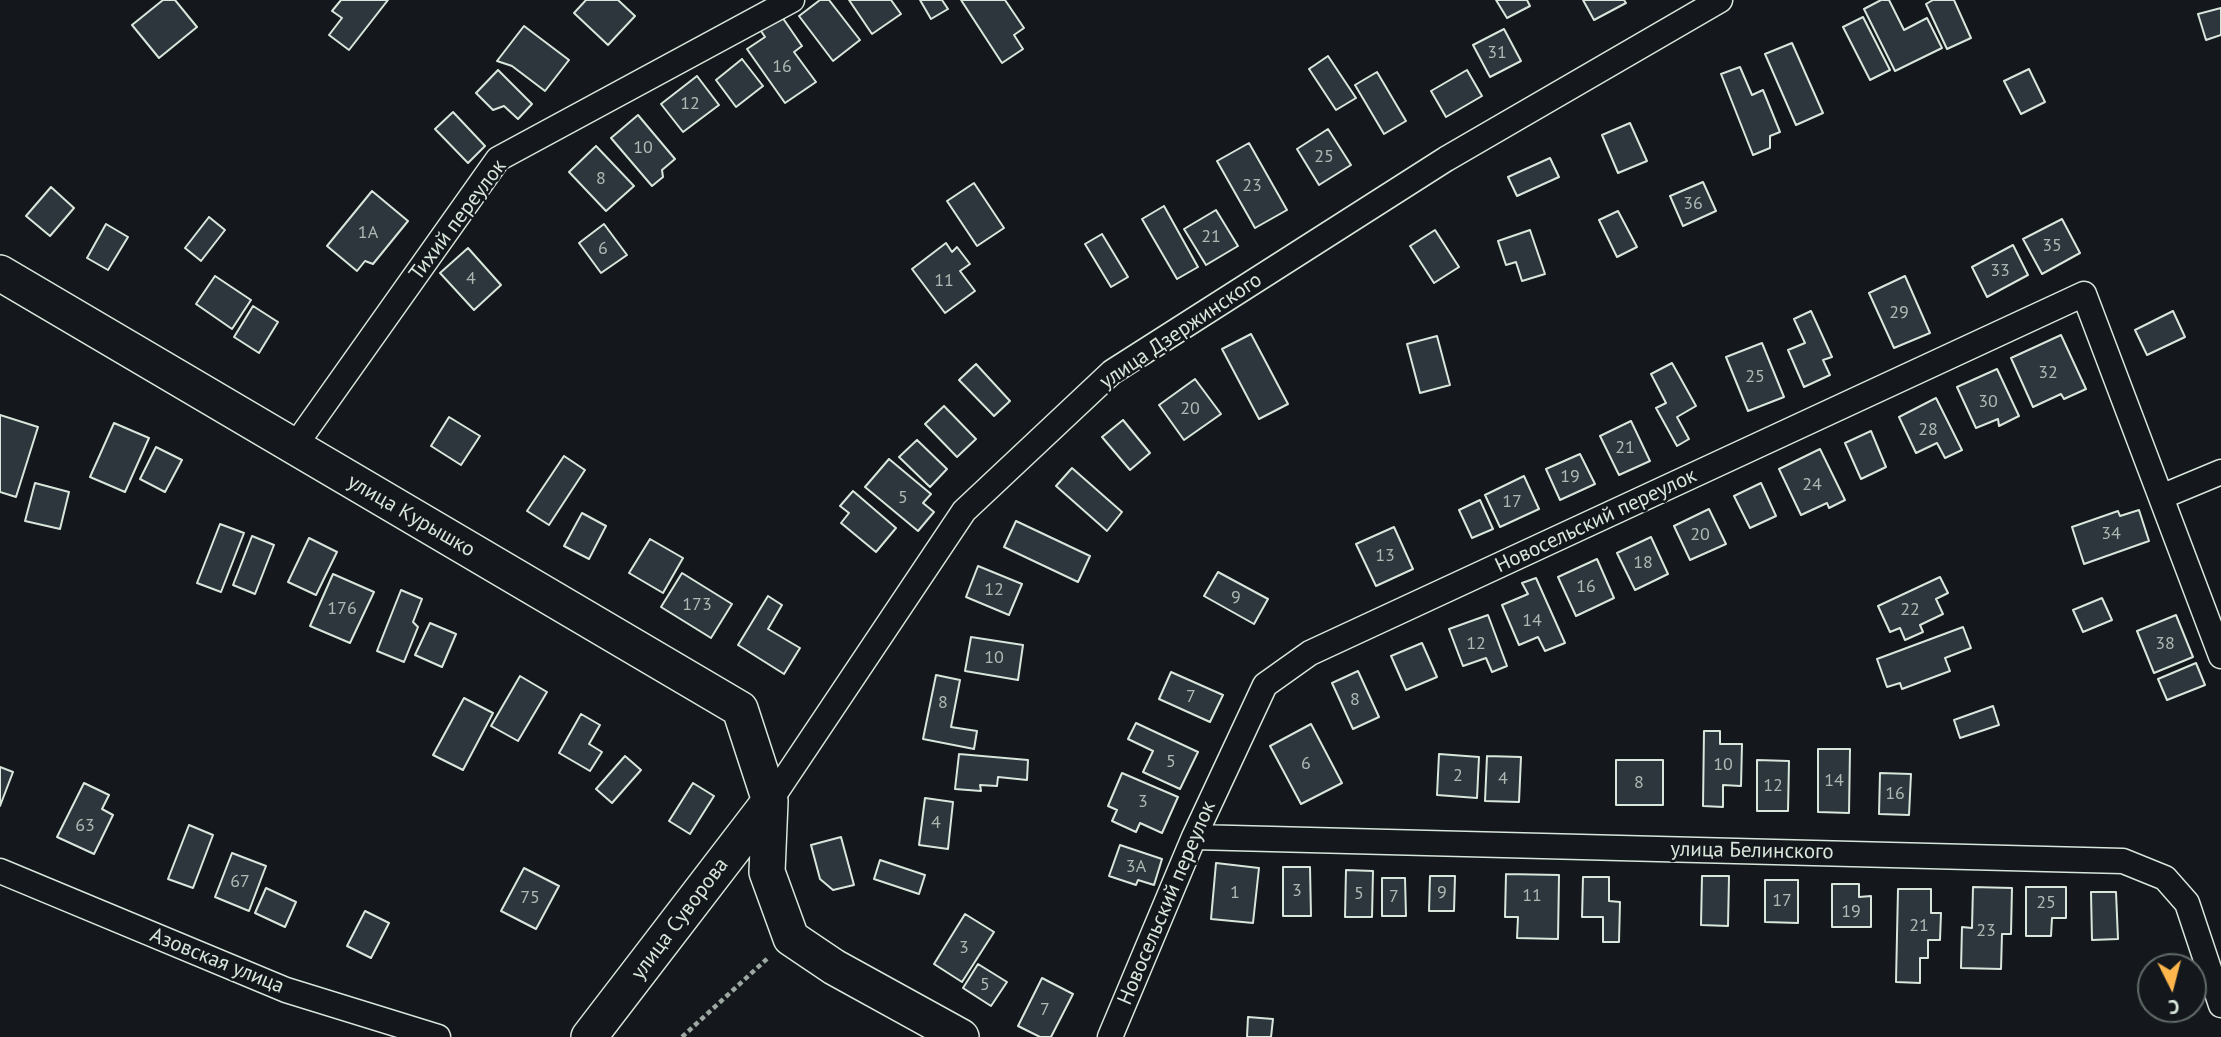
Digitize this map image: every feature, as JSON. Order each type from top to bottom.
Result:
[{"type":"street","name":"Тихий переулок","points":[[294,447],[498,159],[792,0]]},
{"type":"street","name":"улица Дзержинского","points":[[770,801],[964,511],[1112,372],[1446,159],[1720,0]]},
{"type":"street","name":"улица Курышко","points":[[0,273],[740,709],[770,801]]},
{"type":"street","name":"Новосельский переулок","points":[[1110,1037],[1194,837],[1265,685],[1310,653],[2084,294],[2221,656]]},
{"type":"street","points":[[2161,497],[2221,472]]},
{"type":"street","points":[[770,801],[767,872],[791,938],[834,967],[961,1037]]},
{"type":"street","name":"улица Суворова","points":[[589,1037],[770,801]]},
{"type":"street","name":"улица Белинского","points":[[1194,837],[2123,861],[2165,878],[2187,902],[2221,1005]]},
{"type":"street","name":"Азовская улица","points":[[0,871],[286,990],[438,1037]]},
{"type":"path","points":[[682,1037],[791,938]]},
{"type":"building","points":[[163,0],[175,0],[197,27],[159,58],[132,25]]},
{"type":"building","points":[[341,0],[388,0],[349,50],[329,35],[342,18],[332,11]]},
{"type":"building","points":[[586,0],[618,0],[635,16],[608,45],[574,13]]},
{"type":"building","points":[[820,0],[829,0],[860,40],[833,61],[799,16]]},
{"type":"building","points":[[849,0],[891,0],[901,14],[872,34]]},
{"type":"building","points":[[920,0],[942,0],[948,9],[931,19]]},
{"type":"building","points":[[961,0],[1005,0],[1024,28],[1014,35],[1023,49],[1002,63]]},
{"type":"building","points":[[1496,0],[1527,0],[1530,6],[1507,18]]},
{"type":"building","points":[[1583,0],[1624,0],[1626,3],[1594,20]]},
{"type":"building","points":[[1881,0],[1889,0],[1904,30],[1927,18],[1942,48],[1895,71],[1864,9]]},
{"type":"building","points":[[1933,0],[1954,0],[1971,38],[1947,49],[1926,4]]},
{"type":"building","points":[[2221,8],[2221,35],[2206,40],[2198,14]]},
{"type":"building","points":[[780,14],[802,46],[794,52],[816,82],[785,103],[747,49],[765,37],[759,28]]},
{"type":"building","points":[[1863,17],[1890,70],[1870,80],[1843,27]]},
{"type":"building","points":[[524,26],[569,60],[545,91],[512,66],[497,61]]},
{"type":"building","points":[[1504,29],[1521,61],[1490,77],[1473,45]]},
{"type":"building","points":[[1792,43],[1823,113],[1796,125],[1765,54]]},
{"type":"building","points":[[1328,56],[1356,98],[1336,110],[1309,69]]},
{"type":"building","points":[[742,59],[763,86],[736,107],[716,80]]},
{"type":"building","points":[[1740,67],[1752,95],[1763,90],[1780,132],[1770,136],[1770,148],[1753,155],[1721,74]]},
{"type":"building","points":[[2029,69],[2045,102],[2021,114],[2004,81]]},
{"type":"building","points":[[498,70],[532,104],[518,119],[504,106],[493,110],[476,93]]},
{"type":"building","points":[[1467,70],[1482,96],[1446,117],[1431,91]]},
{"type":"building","points":[[1377,72],[1406,121],[1384,134],[1355,85]]},
{"type":"building","points":[[697,76],[719,105],[683,132],[661,104]]},
{"type":"building","points":[[453,112],[485,146],[468,163],[435,129]]},
{"type":"building","points":[[638,115],[675,159],[662,170],[663,177],[652,186],[611,138]]},
{"type":"building","points":[[1630,123],[1647,161],[1618,173],[1602,135]]},
{"type":"building","points":[[1328,129],[1351,165],[1319,185],[1297,149]]},
{"type":"building","points":[[1249,143],[1287,210],[1255,228],[1217,161]]},
{"type":"building","points":[[596,146],[634,186],[606,211],[569,172]]},
{"type":"building","points":[[1550,158],[1559,177],[1517,196],[1508,177]]},
{"type":"building","points":[[1703,182],[1716,211],[1683,226],[1670,196]]},
{"type":"building","points":[[974,183],[1004,228],[977,246],[947,201]]},
{"type":"building","points":[[51,187],[74,208],[50,236],[26,216]]},
{"type":"building","points":[[372,191],[408,221],[373,264],[365,261],[357,271],[327,246]]},
{"type":"building","points":[[1164,206],[1198,267],[1177,279],[1142,219]]},
{"type":"building","points":[[1216,210],[1238,246],[1206,265],[1184,229]]},
{"type":"building","points":[[1618,211],[1637,247],[1617,257],[1599,220]]},
{"type":"building","points":[[209,217],[225,230],[201,261],[185,248]]},
{"type":"building","points":[[2062,219],[2080,253],[2042,274],[2023,239]]},
{"type":"building","points":[[106,224],[128,237],[108,270],[87,258]]},
{"type":"building","points":[[604,224],[627,255],[601,273],[579,243]]},
{"type":"building","points":[[1435,230],[1459,267],[1434,283],[1410,246]]},
{"type":"building","points":[[1530,230],[1545,274],[1522,281],[1516,262],[1506,265],[1498,241]]},
{"type":"building","points":[[1102,234],[1128,277],[1111,287],[1085,244]]},
{"type":"building","points":[[946,243],[952,252],[957,247],[970,264],[960,271],[975,291],[945,313],[912,269]]},
{"type":"building","points":[[2013,245],[2028,275],[1987,297],[1972,267]]},
{"type":"building","points":[[468,248],[501,285],[474,310],[440,273]]},
{"type":"building","points":[[215,276],[251,300],[232,329],[196,304]]},
{"type":"building","points":[[1905,276],[1930,333],[1894,348],[1869,293]]},
{"type":"building","points":[[253,306],[278,322],[259,353],[234,337]]},
{"type":"building","points":[[1811,311],[1832,357],[1823,360],[1830,375],[1804,387],[1788,350],[1805,343],[1794,319]]},
{"type":"building","points":[[2173,311],[2185,337],[2147,355],[2135,330]]},
{"type":"building","points":[[1251,334],[1288,404],[1259,419],[1222,349]]},
{"type":"building","points":[[2061,335],[2086,389],[2064,399],[2061,394],[2033,407],[2011,358]]},
{"type":"building","points":[[1437,336],[1450,385],[1420,393],[1407,344]]},
{"type":"building","points":[[1762,343],[1784,397],[1748,411],[1726,357]]},
{"type":"building","points":[[1672,363],[1696,406],[1677,417],[1689,439],[1677,446],[1656,408],[1666,403],[1651,374]]},
{"type":"building","points":[[976,364],[1010,401],[994,416],[959,380]]},
{"type":"building","points":[[1997,369],[2019,416],[1999,426],[1998,419],[1976,428],[1957,387]]},
{"type":"building","points":[[1195,379],[1221,414],[1184,440],[1159,405]]},
{"type":"building","points":[[1936,398],[1962,450],[1945,458],[1937,443],[1916,453],[1899,417]]},
{"type":"building","points":[[944,406],[976,439],[957,457],[925,424]]},
{"type":"building","points":[[0,415],[38,427],[16,497],[0,492]]},
{"type":"building","points":[[449,417],[480,436],[461,465],[431,446]]},
{"type":"building","points":[[1123,420],[1150,453],[1130,470],[1102,437]]},
{"type":"building","points":[[1631,421],[1650,461],[1619,475],[1600,436]]},
{"type":"building","points":[[114,423],[149,438],[125,492],[90,477]]},
{"type":"building","points":[[1871,431],[1886,467],[1861,479],[1845,443]]},
{"type":"building","points":[[917,440],[947,469],[930,487],[899,457]]},
{"type":"building","points":[[156,447],[182,460],[165,492],[140,479]]},
{"type":"building","points":[[1820,449],[1845,500],[1829,508],[1827,503],[1801,515],[1779,469]]},
{"type":"building","points":[[1580,454],[1595,484],[1560,500],[1546,469]]},
{"type":"building","points":[[564,456],[585,470],[549,525],[527,511]]},
{"type":"building","points":[[889,459],[931,494],[923,503],[934,512],[918,531],[865,487]]},
{"type":"building","points":[[1072,468],[1122,512],[1107,531],[1056,486]]},
{"type":"building","points":[[1524,476],[1539,509],[1500,527],[1485,495]]},
{"type":"building","points":[[35,483],[69,492],[60,529],[25,521]]},
{"type":"building","points":[[1761,483],[1776,516],[1750,528],[1734,496]]},
{"type":"building","points":[[853,491],[896,528],[876,552],[841,523],[849,513],[840,506]]},
{"type":"building","points":[[1480,500],[1493,529],[1472,538],[1459,510]]},
{"type":"building","points":[[1709,509],[1726,544],[1690,560],[1674,526]]},
{"type":"building","points":[[2139,510],[2149,541],[2084,564],[2072,527],[2118,511],[2120,516]]},
{"type":"building","points":[[582,513],[606,526],[589,559],[564,546]]},
{"type":"building","points":[[1016,521],[1090,556],[1078,582],[1004,547]]},
{"type":"building","points":[[220,524],[244,533],[221,592],[197,583]]},
{"type":"building","points":[[1394,527],[1413,569],[1376,586],[1356,544]]},
{"type":"building","points":[[252,536],[274,545],[255,594],[233,585]]},
{"type":"building","points":[[1651,537],[1668,574],[1635,590],[1617,553]]},
{"type":"building","points":[[309,538],[337,552],[316,595],[288,582]]},
{"type":"building","points":[[650,539],[683,558],[663,593],[629,573]]},
{"type":"building","points":[[1597,559],[1614,598],[1576,616],[1558,577]]},
{"type":"building","points":[[978,566],[1022,584],[1009,615],[966,597]]},
{"type":"building","points":[[1218,572],[1268,599],[1254,624],[1204,596]]},
{"type":"building","points":[[682,573],[732,604],[711,638],[661,607]]},
{"type":"building","points":[[333,574],[374,592],[350,643],[310,626]]},
{"type":"building","points":[[1940,577],[1948,593],[1936,599],[1943,614],[1920,625],[1923,632],[1905,640],[1900,628],[1890,632],[1878,606]]},
{"type":"building","points":[[1536,578],[1565,643],[1545,651],[1538,637],[1519,645],[1502,605],[1528,594],[1522,583]]},
{"type":"building","points":[[401,590],[422,599],[413,622],[418,627],[404,662],[377,651]]},
{"type":"building","points":[[768,596],[782,605],[768,629],[800,648],[784,674],[738,645]]},
{"type":"building","points":[[2102,598],[2112,620],[2083,632],[2073,610]]},
{"type":"building","points":[[1488,615],[1507,666],[1492,672],[1486,658],[1463,666],[1449,629]]},
{"type":"building","points":[[2176,615],[2193,657],[2154,673],[2137,631]]},
{"type":"building","points":[[430,623],[456,634],[442,667],[415,655]]},
{"type":"building","points":[[1963,627],[1971,648],[1945,658],[1950,671],[1902,689],[1900,683],[1887,687],[1877,659]]},
{"type":"building","points":[[971,637],[1023,645],[1018,680],[965,671]]},
{"type":"building","points":[[1422,643],[1437,677],[1406,690],[1391,656]]},
{"type":"building","points":[[2196,663],[2205,685],[2167,700],[2158,679]]},
{"type":"building","points":[[1358,671],[1379,717],[1353,729],[1332,683]]},
{"type":"building","points":[[1171,672],[1223,695],[1210,722],[1159,699]]},
{"type":"building","points":[[936,675],[960,680],[951,727],[977,731],[974,749],[923,739]]},
{"type":"building","points":[[520,676],[547,692],[518,741],[491,726]]},
{"type":"building","points":[[464,698],[493,713],[463,770],[433,755]]},
{"type":"building","points":[[1993,706],[1999,725],[1960,738],[1954,720]]},
{"type":"building","points":[[581,714],[600,725],[589,744],[602,752],[590,771],[559,753]]},
{"type":"building","points":[[1136,723],[1198,752],[1180,789],[1143,772],[1153,751],[1128,739]]},
{"type":"building","points":[[1311,724],[1342,783],[1301,804],[1270,746]]},
{"type":"building","points":[[1704,731],[1720,731],[1720,744],[1742,744],[1741,786],[1723,785],[1723,807],[1703,806]]},
{"type":"building","points":[[1818,749],[1850,749],[1849,813],[1818,812]]},
{"type":"building","points":[[959,754],[1028,760],[1027,780],[998,777],[997,786],[980,785],[981,791],[955,789]]},
{"type":"building","points":[[1439,754],[1479,757],[1477,798],[1437,795]]},
{"type":"building","points":[[625,756],[641,770],[612,803],[596,789]]},
{"type":"building","points":[[1487,756],[1521,757],[1519,802],[1485,801]]},
{"type":"building","points":[[1616,760],[1663,760],[1663,805],[1616,805]]},
{"type":"building","points":[[1757,760],[1789,761],[1788,811],[1757,811]]},
{"type":"building","points":[[0,767],[13,772],[0,806]]},
{"type":"building","points":[[1122,773],[1178,797],[1162,833],[1140,823],[1136,832],[1112,821],[1117,810],[1108,806]]},
{"type":"building","points":[[1880,773],[1911,774],[1909,815],[1879,814]]},
{"type":"building","points":[[84,783],[109,795],[102,809],[113,815],[94,854],[57,837]]},
{"type":"building","points":[[693,783],[714,796],[690,834],[669,821]]},
{"type":"building","points":[[925,798],[953,802],[948,849],[919,845]]},
{"type":"building","points":[[189,825],[213,835],[193,888],[168,879]]},
{"type":"building","points":[[841,837],[854,885],[833,890],[820,879],[811,845]]},
{"type":"building","points":[[1120,845],[1162,859],[1154,885],[1138,880],[1136,885],[1109,876]]},
{"type":"building","points":[[232,853],[266,866],[249,911],[215,897]]},
{"type":"building","points":[[880,860],[925,875],[919,894],[874,879]]},
{"type":"building","points":[[1216,863],[1259,868],[1253,923],[1211,919]]},
{"type":"building","points":[[1283,867],[1310,867],[1311,916],[1283,916]]},
{"type":"building","points":[[524,868],[559,886],[536,929],[501,911]]},
{"type":"building","points":[[1346,870],[1373,871],[1372,917],[1345,917]]},
{"type":"building","points":[[1506,874],[1559,875],[1558,939],[1517,938],[1518,917],[1505,917]]},
{"type":"building","points":[[1430,876],[1455,876],[1454,911],[1429,911]]},
{"type":"building","points":[[1702,876],[1729,876],[1728,926],[1701,925]]},
{"type":"building","points":[[1583,877],[1609,877],[1609,901],[1620,902],[1619,942],[1603,942],[1603,917],[1582,917]]},
{"type":"building","points":[[1382,878],[1405,878],[1406,916],[1382,916]]},
{"type":"building","points":[[1765,880],[1798,880],[1798,923],[1765,922]]},
{"type":"building","points":[[1832,884],[1859,884],[1859,897],[1871,896],[1871,927],[1832,927]]},
{"type":"building","points":[[1973,887],[2012,888],[2011,934],[2002,934],[2001,969],[1961,968],[1962,927],[1972,928]]},
{"type":"building","points":[[2026,887],[2066,887],[2066,918],[2052,918],[2051,936],[2026,936]]},
{"type":"building","points":[[266,888],[296,902],[285,927],[255,913]]},
{"type":"building","points":[[1898,889],[1931,889],[1931,913],[1941,913],[1940,940],[1928,940],[1928,958],[1920,958],[1920,983],[1896,982]]},
{"type":"building","points":[[2091,892],[2116,892],[2118,939],[2092,940]]},
{"type":"building","points":[[365,911],[389,923],[371,958],[347,946]]},
{"type":"building","points":[[965,914],[994,932],[962,982],[934,964]]},
{"type":"building","points":[[978,964],[1007,982],[991,1006],[963,988]]},
{"type":"building","points":[[1042,978],[1073,994],[1051,1037],[1040,1037],[1018,1026]]},
{"type":"building","points":[[1248,1017],[1273,1019],[1271,1037],[1247,1037]]}]
